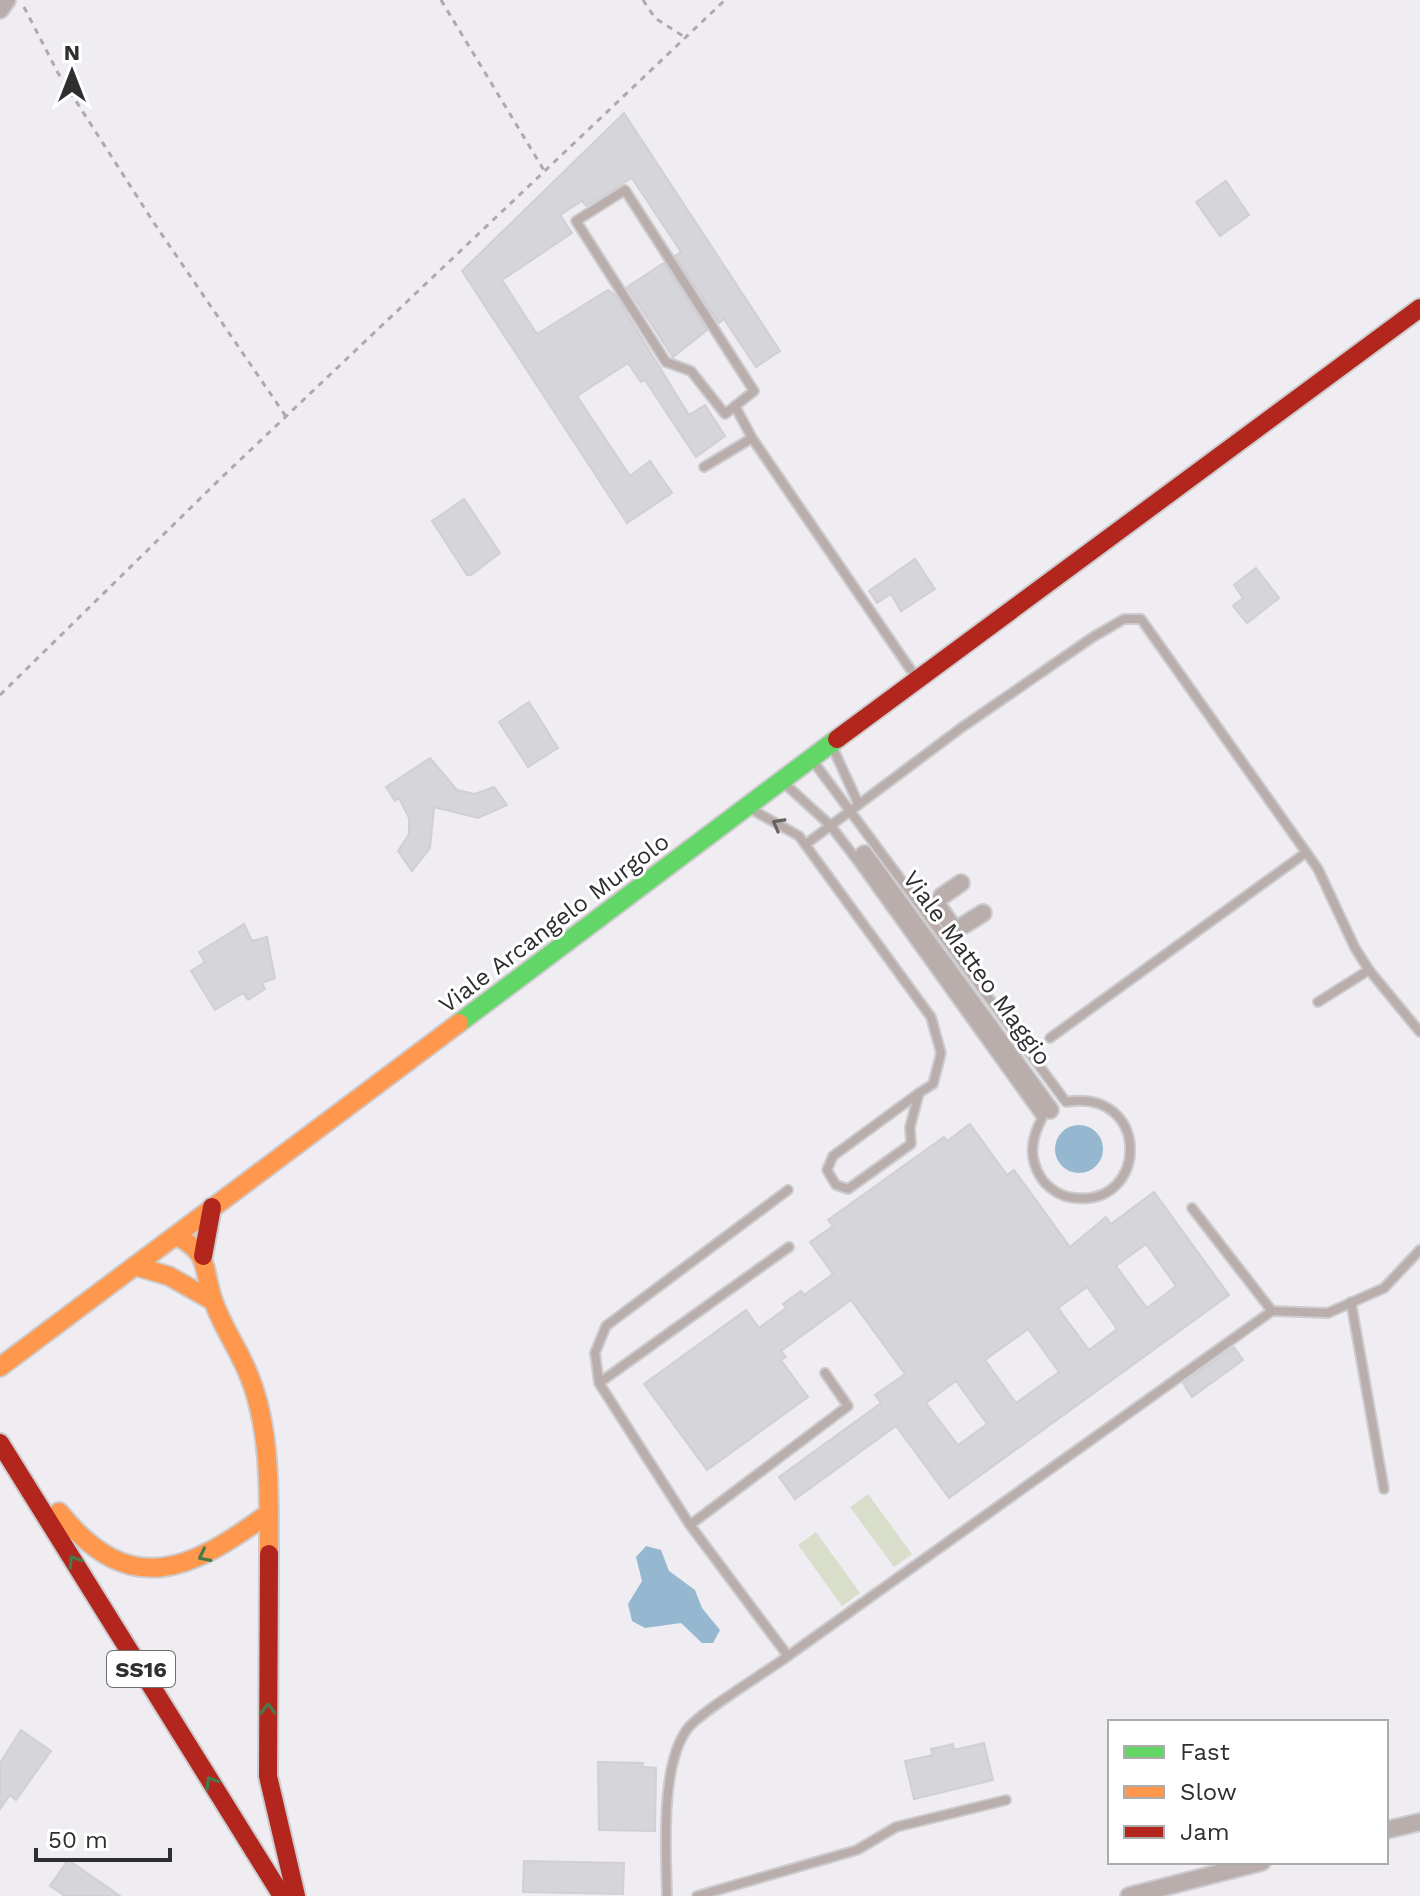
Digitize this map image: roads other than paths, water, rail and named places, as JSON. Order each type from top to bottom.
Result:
[{"type":"main road","name":"Viale Arcangelo Murgolo","points":[[0,1367],[813,761],[1135,516],[1420,308]]},
{"type":"main road","points":[[212,1207],[203,1256],[213,1301],[251,1379],[262,1424],[269,1513],[268,1776],[296,1896]]},
{"type":"main road","points":[[176,1236],[195,1245],[203,1256]]},
{"type":"main road","points":[[176,1236],[179,1257],[191,1288]]},
{"type":"main road","points":[[135,1266],[191,1288],[213,1301]]},
{"type":"main road","points":[[0,1441],[81,1537],[103,1554],[128,1565],[154,1569],[180,1567],[205,1557],[269,1513]]},
{"type":"main road","name":"SS16","points":[[0,1441],[282,1896]]},
{"type":"main road","name":"SS16","points":[[0,1477],[260,1896]]},
{"type":"street","points":[[0,10],[7,0]]},
{"type":"street","name":"Viale Matteo Maggio","points":[[864,854],[926,928],[1050,1110]]},
{"type":"street","points":[[961,883],[939,899],[958,926],[983,913]]},
{"type":"street","points":[[1388,1830],[1420,1822]]},
{"type":"street","points":[[1129,1896],[1254,1864]]},
{"type":"lane","points":[[625,190],[754,391],[735,406],[725,414],[691,371],[666,362],[576,221],[625,190]]},
{"type":"lane","points":[[735,406],[752,438],[918,680]]},
{"type":"lane","points":[[704,467],[752,438]]},
{"type":"lane","points":[[806,844],[858,803],[1093,637],[1124,619],[1141,619],[1304,854],[1318,869],[1355,948],[1369,970],[1420,1032]]},
{"type":"lane","points":[[832,746],[858,803]]},
{"type":"lane","points":[[783,782],[830,825],[1042,1118],[1031,1149],[1034,1165],[1042,1180],[1054,1191],[1070,1198],[1087,1199],[1103,1195],[1126,1171],[1131,1155],[1124,1123],[1099,1102],[1082,1099],[1066,1102],[926,928],[813,761]]},
{"type":"lane","points":[[748,808],[799,836],[806,844],[931,1017],[941,1053],[933,1084],[919,1093],[833,1156],[827,1170],[836,1185],[848,1189],[911,1144],[910,1127],[919,1093]]},
{"type":"lane","points":[[1050,1038],[1304,854]]},
{"type":"lane","points":[[1318,1002],[1369,970]]},
{"type":"lane","points":[[788,1190],[606,1326],[595,1353],[599,1383],[690,1525],[788,1656]]},
{"type":"lane","points":[[1192,1208],[1272,1311]]},
{"type":"lane","points":[[599,1383],[789,1247]]},
{"type":"lane","points":[[667,1896],[666,1851],[676,1749],[690,1726],[1272,1311],[1328,1313],[1384,1288],[1420,1250]]},
{"type":"lane","points":[[1351,1302],[1384,1489]]},
{"type":"lane","points":[[690,1525],[848,1406],[825,1373]]},
{"type":"lane","points":[[932,1540],[938,1550]]},
{"type":"lane","points":[[878,1579],[886,1587]]},
{"type":"lane","points":[[826,1617],[831,1627]]},
{"type":"lane","points":[[697,1896],[857,1850],[896,1827],[1006,1800]]},
{"type":"water","points":[[1079,1125],[1096,1132],[1103,1149],[1096,1166],[1079,1173],[1062,1166],[1055,1149],[1062,1132]]},
{"type":"water","points":[[646,1546],[661,1550],[669,1571],[695,1590],[702,1608],[720,1630],[713,1643],[702,1643],[681,1623],[645,1628],[632,1621],[628,1604],[642,1581],[636,1557]]}]
